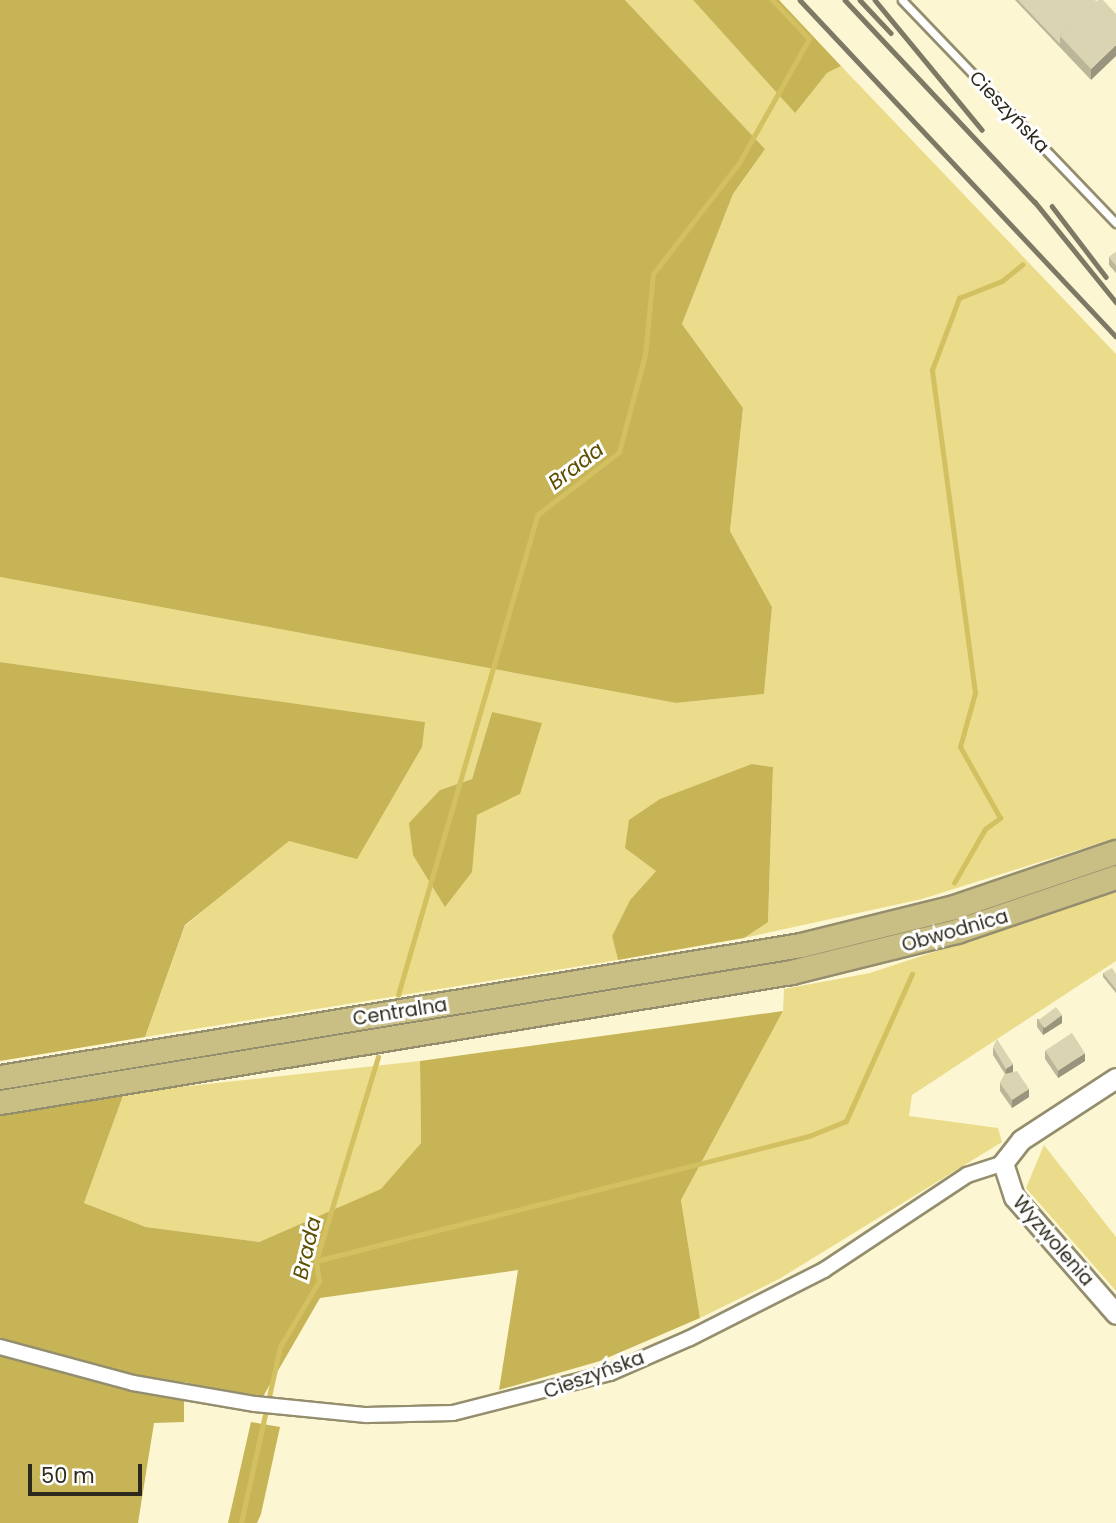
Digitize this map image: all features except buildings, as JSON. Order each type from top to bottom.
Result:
[{"type":"main road","name":"Obwodnica","points":[[801,945],[943,910],[1116,852]]},
{"type":"main road","name":"Obwodnica","points":[[791,972],[957,931],[1116,877]]},
{"type":"main road","name":"Centralna","points":[[0,1077],[801,945]]},
{"type":"main road","name":"Centralna","points":[[0,1102],[791,972]]},
{"type":"street","name":"Cieszyńska","points":[[0,1347],[133,1383],[279,1408],[453,1413],[610,1373],[763,1304],[967,1175],[1003,1163],[1011,1148],[1116,1078]]},
{"type":"street","name":"Wyzwolenia","points":[[1003,1163],[1014,1197],[1116,1314]]},
{"type":"lane","name":"Cieszyńska","points":[[902,0],[1116,223]]},
{"type":"shaded area","points":[[0,0],[625,0],[765,149],[733,194],[682,324],[743,408],[730,531],[772,607],[764,694],[676,703],[0,577]]},
{"type":"shaded area","points":[[625,0],[693,0],[794,112],[827,73],[841,66],[1116,354],[1116,838],[922,899],[744,938],[768,921],[773,767],[752,764],[630,900],[612,936],[618,960],[145,1037],[185,926],[425,722],[0,662],[0,577],[676,703],[764,694],[772,607],[730,531],[743,408],[682,324],[733,194],[765,149]],"holes":[[[492,712],[520,794],[477,815],[470,845],[440,790],[472,779]]]},
{"type":"shaded area","points":[[693,0],[779,0],[841,66],[827,73],[795,113]]},
{"type":"shaded area","points":[[0,662],[425,722],[422,747],[357,859],[289,841],[185,925],[145,1037],[0,1061]]},
{"type":"shaded area","points":[[492,712],[542,723],[520,794],[477,815],[472,872],[445,907],[413,855],[409,823],[440,790],[472,779]]},
{"type":"shaded area","points":[[752,764],[773,767],[768,922],[744,938],[618,960],[612,936],[630,900],[656,871],[625,848],[629,820],[660,799]]},
{"type":"shaded area","points":[[1116,892],[1116,961],[912,1095],[909,1116],[998,1128],[1002,1142],[779,1279],[700,1318],[681,1200],[783,1011],[784,989],[870,973]]},
{"type":"shaded area","points":[[783,1011],[681,1200],[700,1318],[600,1361],[499,1390],[518,1270],[320,1298],[261,1400],[184,1382],[184,1422],[154,1423],[138,1523],[0,1523],[0,1114],[124,1093],[84,1203],[146,1227],[259,1242],[381,1189],[421,1143],[420,1061]]},
{"type":"shaded area","points":[[420,1061],[421,1143],[381,1190],[259,1242],[146,1227],[84,1203],[124,1093]]},
{"type":"shaded area","points":[[1044,1145],[1116,1237],[1116,1291],[1026,1188]]},
{"type":"shaded area","points":[[251,1422],[280,1427],[261,1514],[257,1523],[228,1523]]},
{"type":"waterway","name":"Brada","points":[[398,995],[537,515],[619,452],[645,355],[653,274],[739,163],[809,39],[772,0]]},
{"type":"waterway","points":[[954,883],[985,829],[1000,818],[960,747],[975,693],[932,370],[959,298],[1002,281],[1022,265]]},
{"type":"waterway","points":[[316,1261],[809,1136],[846,1121],[912,974]]},
{"type":"waterway","name":"Brada","points":[[241,1523],[280,1347],[319,1281],[316,1261],[378,1057]]},
{"type":"railway","points":[[800,0],[1116,336]]},
{"type":"railway","points":[[845,0],[1035,202],[1116,302]]},
{"type":"railway","points":[[860,0],[891,33]]},
{"type":"railway","points":[[875,0],[982,130]]},
{"type":"railway","points":[[1052,206],[1106,277]]}]
